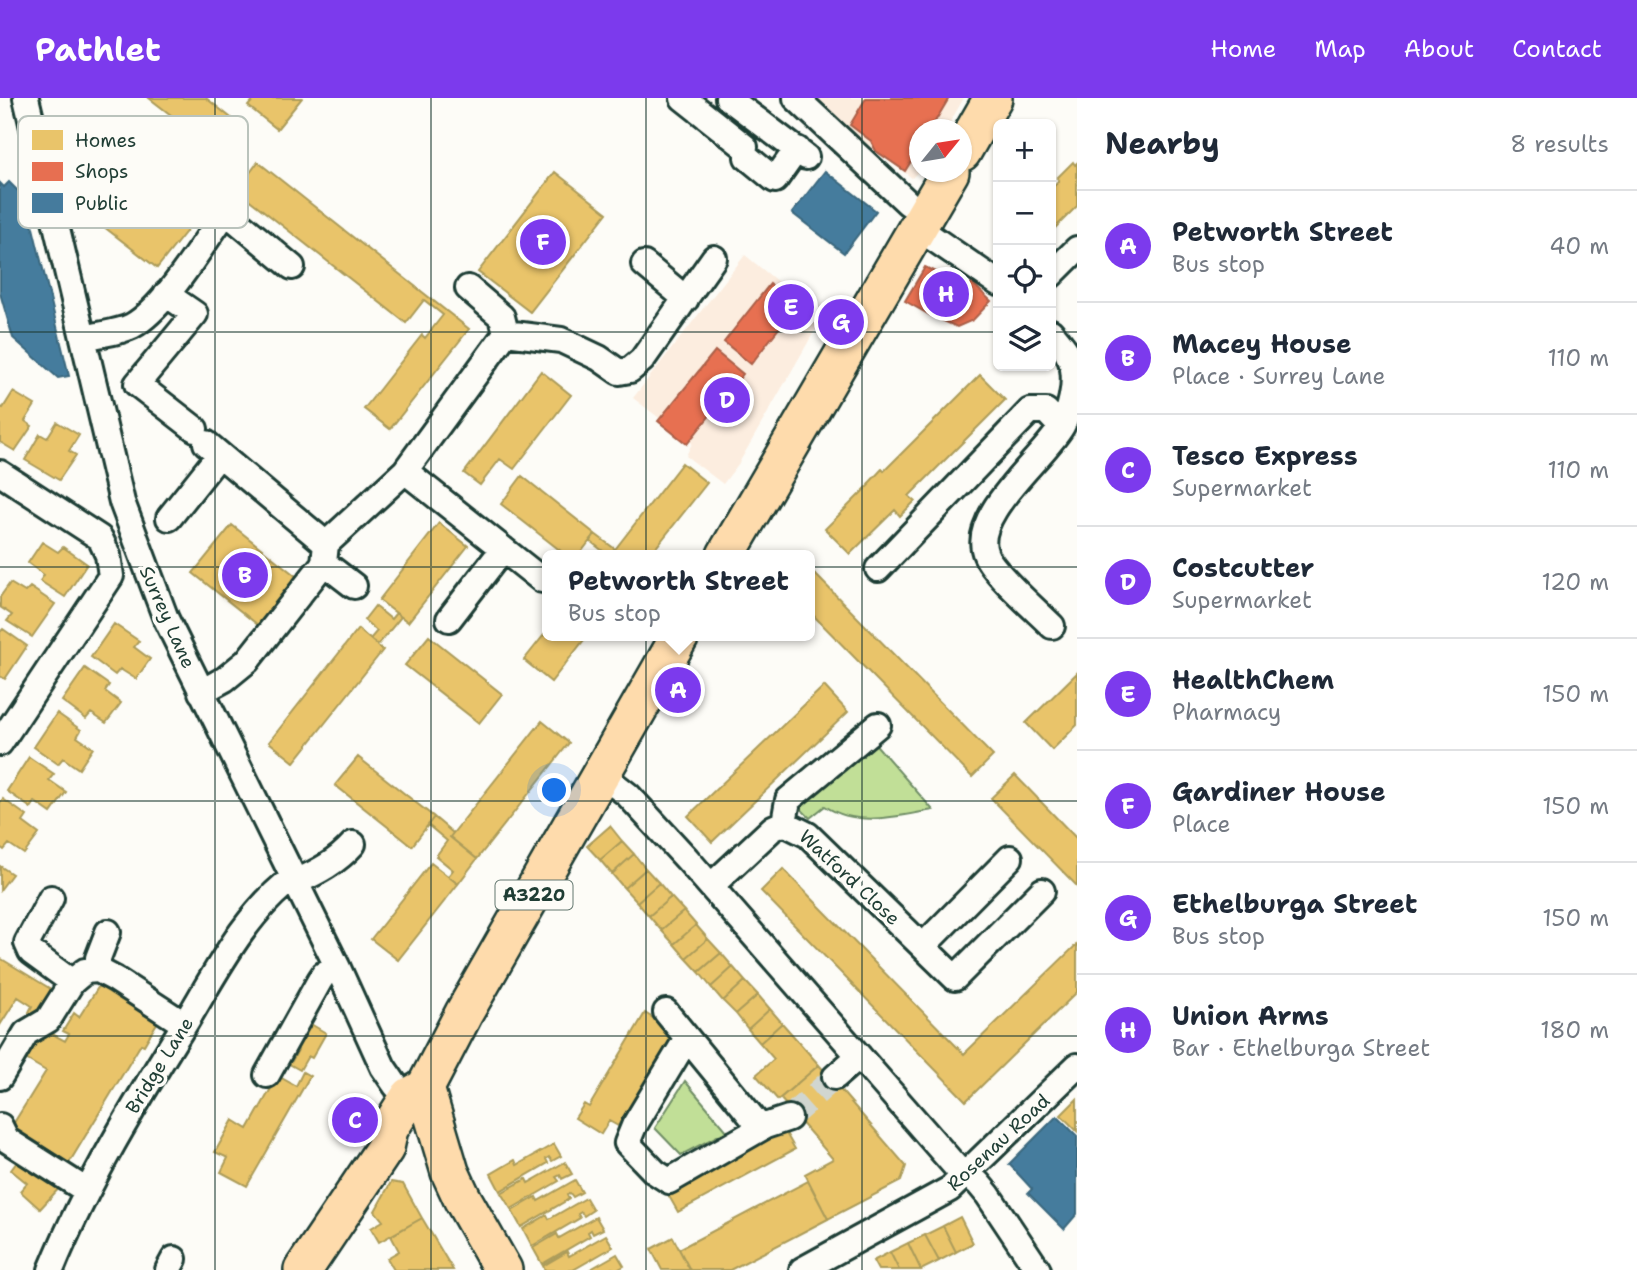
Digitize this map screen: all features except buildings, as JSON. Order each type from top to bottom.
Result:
[{"type":"highway","points":[[972,133],[993,98]]},
{"type":"highway","points":[[729,550],[944,182]]},
{"type":"highway","name":"A3220","points":[[303,1270],[385,1148],[389,1129],[417,1092],[464,1013],[677,641]]},
{"type":"highway","points":[[417,1092],[462,1198],[503,1270]]},
{"type":"highway","points":[[385,1148],[420,1152],[450,1171]]},
{"type":"street","name":"Surrey Lane","points":[[26,98],[30,116]]},
{"type":"street","points":[[683,98],[775,180],[802,153],[728,98]]},
{"type":"street","points":[[809,103],[922,221],[993,279]]},
{"type":"street","name":"Surrey Lane","points":[[57,228],[122,502],[166,619],[337,966],[383,1067],[396,1086],[417,1092]]},
{"type":"street","points":[[84,338],[129,327],[148,315],[214,228]]},
{"type":"street","points":[[245,228],[292,267]]},
{"type":"street","points":[[1056,270],[1077,249]]},
{"type":"street","points":[[506,333],[561,340],[599,358],[619,372],[630,370],[642,360],[714,258]]},
{"type":"street","points":[[644,264],[686,299]]},
{"type":"street","points":[[468,288],[502,317],[506,333]]},
{"type":"street","points":[[166,294],[195,314],[137,384],[206,442],[325,554],[354,586]]},
{"type":"street","points":[[201,691],[225,679],[247,662],[325,554],[405,471],[506,333]]},
{"type":"street","points":[[1052,626],[994,568],[985,555],[981,537],[990,515],[1061,427],[1070,405],[1073,368],[1065,349],[1056,338]]},
{"type":"street","points":[[878,569],[1030,411],[1046,411],[1061,427]]},
{"type":"street","points":[[169,518],[206,442]]},
{"type":"street","points":[[405,471],[542,580]]},
{"type":"street","points":[[0,473],[100,538],[108,555],[111,576],[0,743]]},
{"type":"street","points":[[449,619],[503,549]]},
{"type":"street","points":[[784,822],[788,800],[878,725]]},
{"type":"street","points":[[601,774],[628,796],[711,886],[955,1166],[978,1183],[1038,1270]]},
{"type":"street","name":"Watford Close","points":[[711,886],[773,828],[784,822],[808,835],[955,978],[1042,891]]},
{"type":"street","name":"Bridge Lane","points":[[51,1270],[116,1135],[246,927],[280,887],[326,868],[353,844]]},
{"type":"street","points":[[923,946],[1010,858]]},
{"type":"street","points":[[51,898],[27,943],[31,952],[72,982]]},
{"type":"street","points":[[97,970],[98,958],[108,932]]},
{"type":"street","points":[[267,1075],[320,980],[337,966]]},
{"type":"street","points":[[0,1077],[26,1033],[48,1020],[72,982],[85,971],[97,970],[116,979],[184,1024]]},
{"type":"street","points":[[666,1012],[756,1122],[777,1122],[668,1181],[654,1172],[627,1143],[634,1126],[687,1038]]},
{"type":"street","points":[[835,1077],[859,1056]]},
{"type":"street","name":"Rosenau Road","points":[[802,1270],[940,1195],[966,1175],[1077,1066]]},
{"type":"street","points":[[0,1126],[7,1140],[87,1191]]},
{"type":"shaded area","points":[[812,98],[964,98],[952,119],[909,119],[909,176]]},
{"type":"shaded area","points":[[745,255],[822,318],[739,463],[723,484],[686,456],[692,443],[633,398]]},
{"type":"green space","points":[[871,739],[933,810],[864,819],[837,813],[825,806],[810,818],[796,804]]},
{"type":"green space","points":[[685,1081],[727,1131],[681,1155],[655,1128]]},
{"type":"tunnel","points":[[789,1118],[835,1077]]},
{"type":"place","name":"Gardiner House","points":[[543,242]]},
{"type":"place","name":"Union Arms","points":[[946,294]]},
{"type":"place","name":"HealthChem","points":[[791,307]]},
{"type":"place","name":"Ethelburga Street","points":[[841,322]]},
{"type":"place","name":"Costcutter","points":[[727,400]]},
{"type":"place","name":"Macey House","points":[[245,575]]},
{"type":"place","name":"Petworth Street","points":[[678,690]]},
{"type":"place","name":"Tesco Express","points":[[355,1120]]}]
